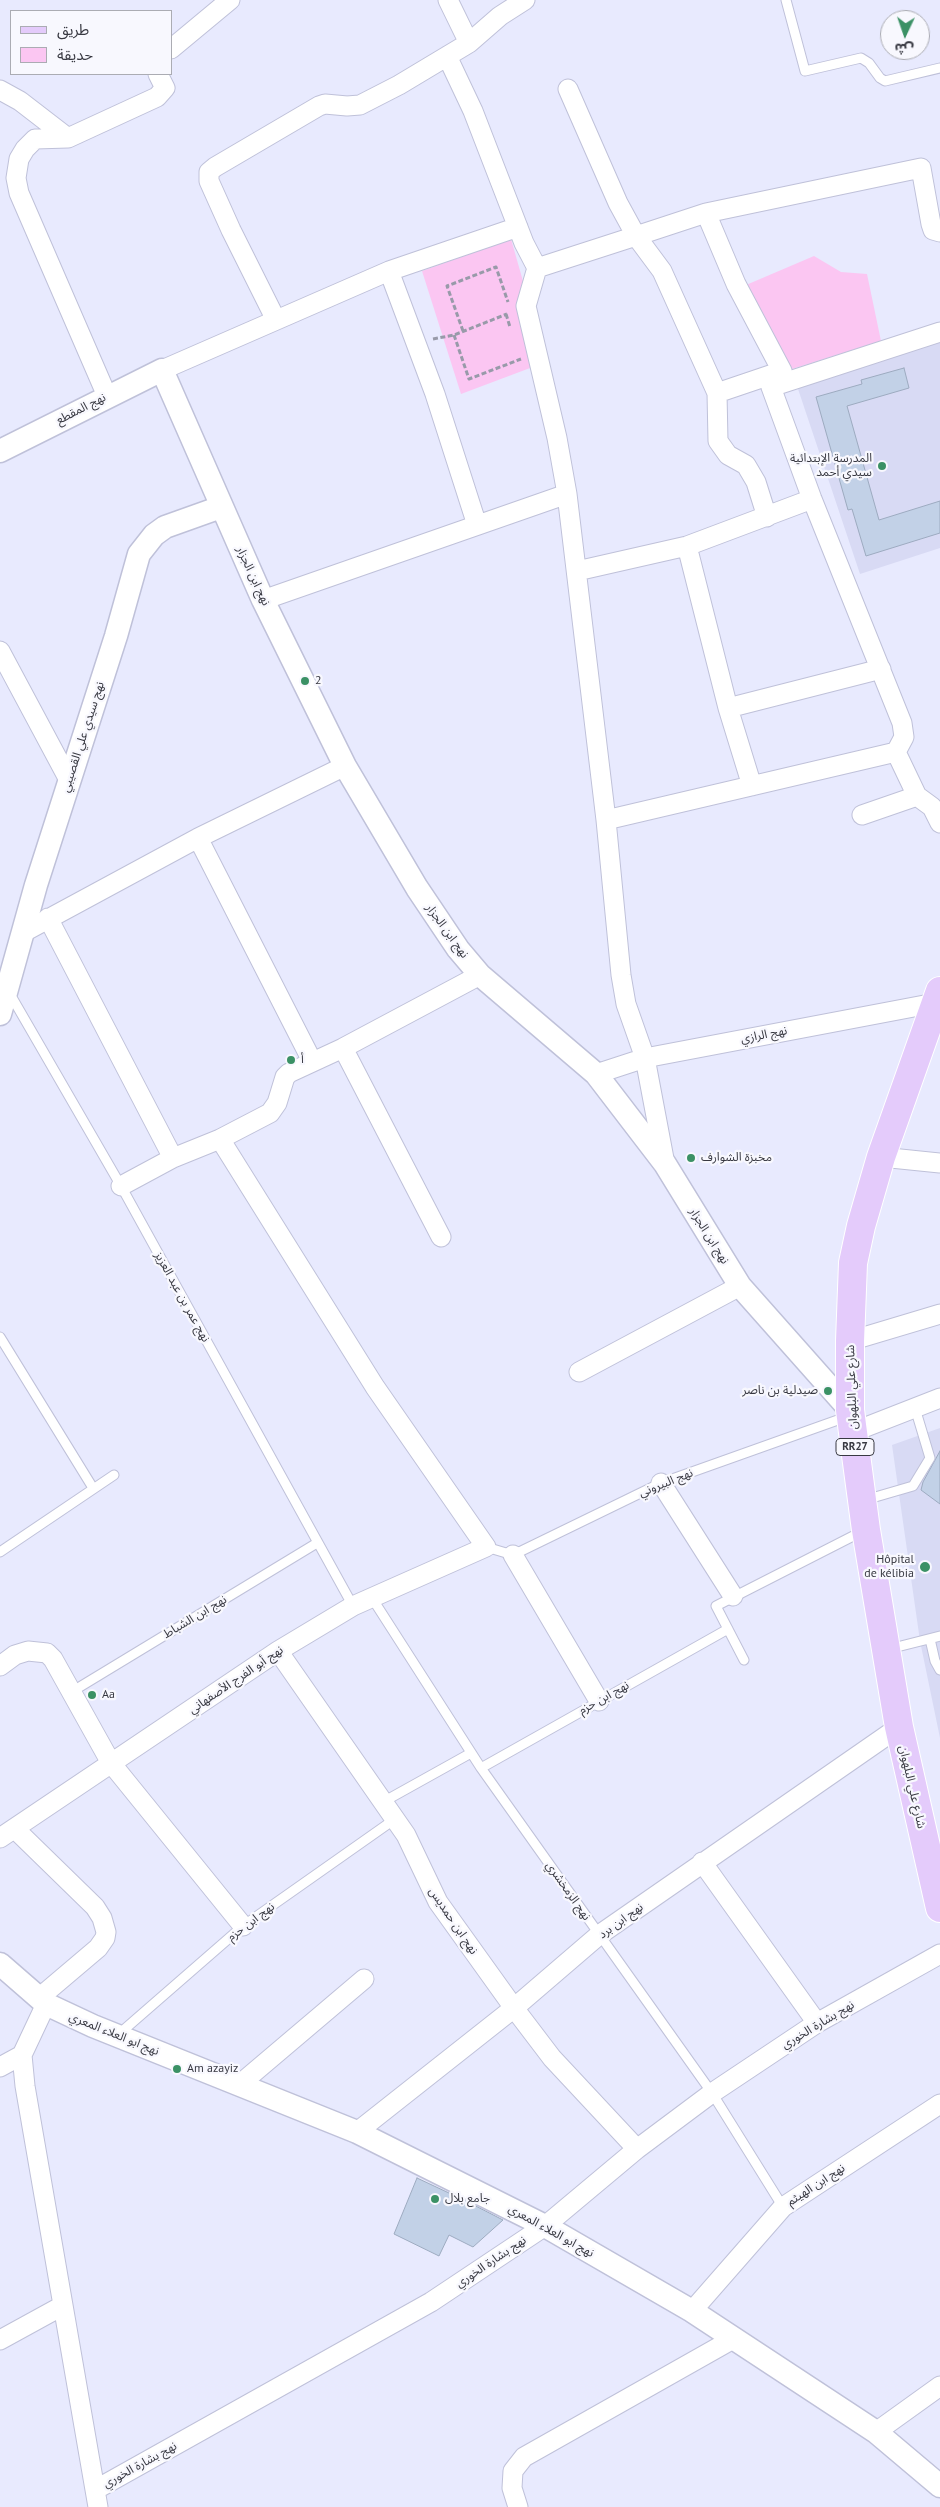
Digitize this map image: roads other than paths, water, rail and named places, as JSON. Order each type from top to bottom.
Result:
[{"type":"main road","name":"شارع علي البلهوان","points":[[937,997],[881,1157],[854,1263],[850,1341],[851,1419],[885,1650],[899,1727],[935,1860],[940,1908]]},
{"type":"street","points":[[172,48],[230,0]]},
{"type":"street","points":[[448,0],[469,43]]},
{"type":"street","points":[[276,320],[231,230],[209,181],[209,172],[214,167],[319,106],[324,104],[360,105],[399,85],[469,43],[500,16],[524,0]]},
{"type":"street","points":[[447,56],[472,110],[518,227],[537,268]]},
{"type":"street","points":[[107,396],[19,193],[8,181],[25,149],[35,139],[68,138],[163,93],[165,88],[158,75]]},
{"type":"street","points":[[568,89],[618,203],[636,236],[662,271],[717,393],[718,442],[728,455],[746,465],[756,482],[767,517]]},
{"type":"street","points":[[0,90],[20,101],[68,138]]},
{"type":"street","points":[[665,1164],[645,1058],[626,1004],[620,975],[606,820],[567,494],[557,438],[519,309],[537,268],[706,213],[921,168],[931,224],[933,230],[940,232]]},
{"type":"street","points":[[706,213],[736,284],[782,371]]},
{"type":"street","points":[[162,370],[390,271],[518,227]]},
{"type":"street","points":[[390,271],[435,394],[477,525]]},
{"type":"street","points":[[771,387],[940,332]]},
{"type":"street","name":"نهج المقطع","points":[[0,451],[162,370]]},
{"type":"street","name":"نهج ابن الجزار","points":[[162,370],[263,600],[345,766],[417,888],[458,949],[480,975],[596,1074],[665,1164],[740,1286],[851,1419]]},
{"type":"street","points":[[717,393],[782,371]]},
{"type":"street","points":[[771,387],[782,371]]},
{"type":"street","points":[[606,820],[896,752],[903,739],[904,727],[812,498],[771,387]]},
{"type":"street","points":[[263,600],[567,494]]},
{"type":"street","points":[[577,571],[687,546],[767,517],[812,498]]},
{"type":"street","name":"نهج سيدي علي القصيبي","points":[[0,1014],[3,983],[24,932],[36,885],[116,636],[139,554],[154,535],[165,527],[221,507]]},
{"type":"street","points":[[687,546],[728,708],[752,786]]},
{"type":"street","points":[[0,651],[69,780]]},
{"type":"street","points":[[728,708],[881,670]]},
{"type":"street","points":[[896,752],[916,796],[932,807],[940,823]]},
{"type":"street","points":[[24,932],[198,838],[345,766]]},
{"type":"street","points":[[862,815],[916,796]]},
{"type":"street","points":[[198,838],[312,1061]]},
{"type":"street","points":[[48,918],[173,1158]]},
{"type":"street","points":[[121,1186],[173,1158],[220,1139],[270,1113],[277,1103],[285,1077],[312,1061],[343,1048],[480,975]]},
{"type":"street","name":"نهج الرازي","points":[[596,1074],[645,1058],[937,997]]},
{"type":"street","points":[[343,1048],[441,1237]]},
{"type":"street","points":[[220,1139],[375,1387],[486,1547]]},
{"type":"street","points":[[881,1157],[940,1163]]},
{"type":"street","points":[[579,1372],[740,1286]]},
{"type":"street","points":[[850,1341],[940,1314]]},
{"type":"street","points":[[851,1419],[915,1408],[940,1398]]},
{"type":"street","points":[[661,1483],[733,1596]]},
{"type":"street","name":"نهج أبو الفرج الأصفهاني","points":[[7,1833],[278,1651],[352,1606],[486,1547]]},
{"type":"street","points":[[513,1555],[599,1701]]},
{"type":"street","points":[[0,1666],[15,1656],[28,1651],[47,1653],[73,1692],[111,1763],[243,1926]]},
{"type":"street","name":"نهج ابن حمديس","points":[[278,1651],[416,1852],[438,1902],[514,2008],[552,2058],[637,2149]]},
{"type":"street","name":"نهج ابن برد","points":[[356,2132],[514,2008],[600,1935],[702,1862],[899,1727]]},
{"type":"street","points":[[7,1833],[95,1907],[102,1918],[106,1932],[105,1938],[98,1948],[42,2001],[22,2055],[28,2118],[97,2498]]},
{"type":"street","points":[[702,1862],[817,2023]]},
{"type":"street","name":"نهج بشارة الخوري","points":[[97,2498],[431,2302],[545,2226],[637,2149],[712,2093],[817,2023],[940,1954]]},
{"type":"street","name":"نهج ابو العلاء المعري","points":[[0,1964],[42,2001],[117,2035],[356,2132],[545,2226],[692,2311],[876,2432],[940,2486]]},
{"type":"street","points":[[239,2085],[364,1979]]},
{"type":"street","points":[[0,2067],[22,2055]]},
{"type":"street","name":"نهج ابن الهيثم","points":[[692,2311],[783,2207],[940,2104]]},
{"type":"street","points":[[0,2340],[62,2306]]},
{"type":"street","points":[[518,2507],[512,2488],[512,2479],[514,2467],[524,2457],[734,2339]]},
{"type":"street","points":[[876,2432],[940,2386]]},
{"type":"lane","points":[[786,0],[805,71],[861,58],[869,63],[880,78],[885,81],[940,68]]},
{"type":"lane","name":"نهج عمر بن عبد العزيز","points":[[3,983],[121,1186],[352,1606]]},
{"type":"lane","points":[[0,1337],[92,1488]]},
{"type":"lane","points":[[862,1500],[898,1492],[913,1486],[918,1479],[930,1458],[915,1408]]},
{"type":"lane","name":"نهج البيروني","points":[[513,1555],[661,1483],[851,1419]]},
{"type":"lane","points":[[0,1552],[92,1488],[114,1475]]},
{"type":"lane","points":[[744,1660],[716,1606],[866,1530]]},
{"type":"lane","name":"نهج ابن الشباط","points":[[73,1692],[317,1543]]},
{"type":"lane","points":[[486,1547],[513,1555]]},
{"type":"lane","name":"نهج الزمخشري","points":[[372,1598],[481,1768],[712,2093],[783,2207]]},
{"type":"lane","name":"نهج ابن حزم","points":[[481,1768],[728,1629]]},
{"type":"lane","points":[[885,1650],[940,1636]]},
{"type":"lane","points":[[930,1639],[935,1661],[940,1670]]},
{"type":"lane","points":[[383,1802],[471,1753]]},
{"type":"lane","name":"نهج ابن حزم","points":[[117,2035],[243,1926],[395,1820]]},
{"type":"place","name":"المدرسة الإبتدائية سيدي أحمد","points":[[882,466]]},
{"type":"place","name":"2","points":[[305,681]]},
{"type":"place","name":"أ","points":[[291,1060]]},
{"type":"place","name":"مخبزة الشوارف","points":[[691,1158]]},
{"type":"place","name":"صيدلية بن ناصر","points":[[828,1391]]},
{"type":"place","name":"Hôpital de kélibia","points":[[925,1567]]},
{"type":"place","name":"Aa","points":[[92,1695]]},
{"type":"place","name":"Am azayiz","points":[[177,2069]]},
{"type":"place","name":"جامع بلال","points":[[435,2199]]}]
